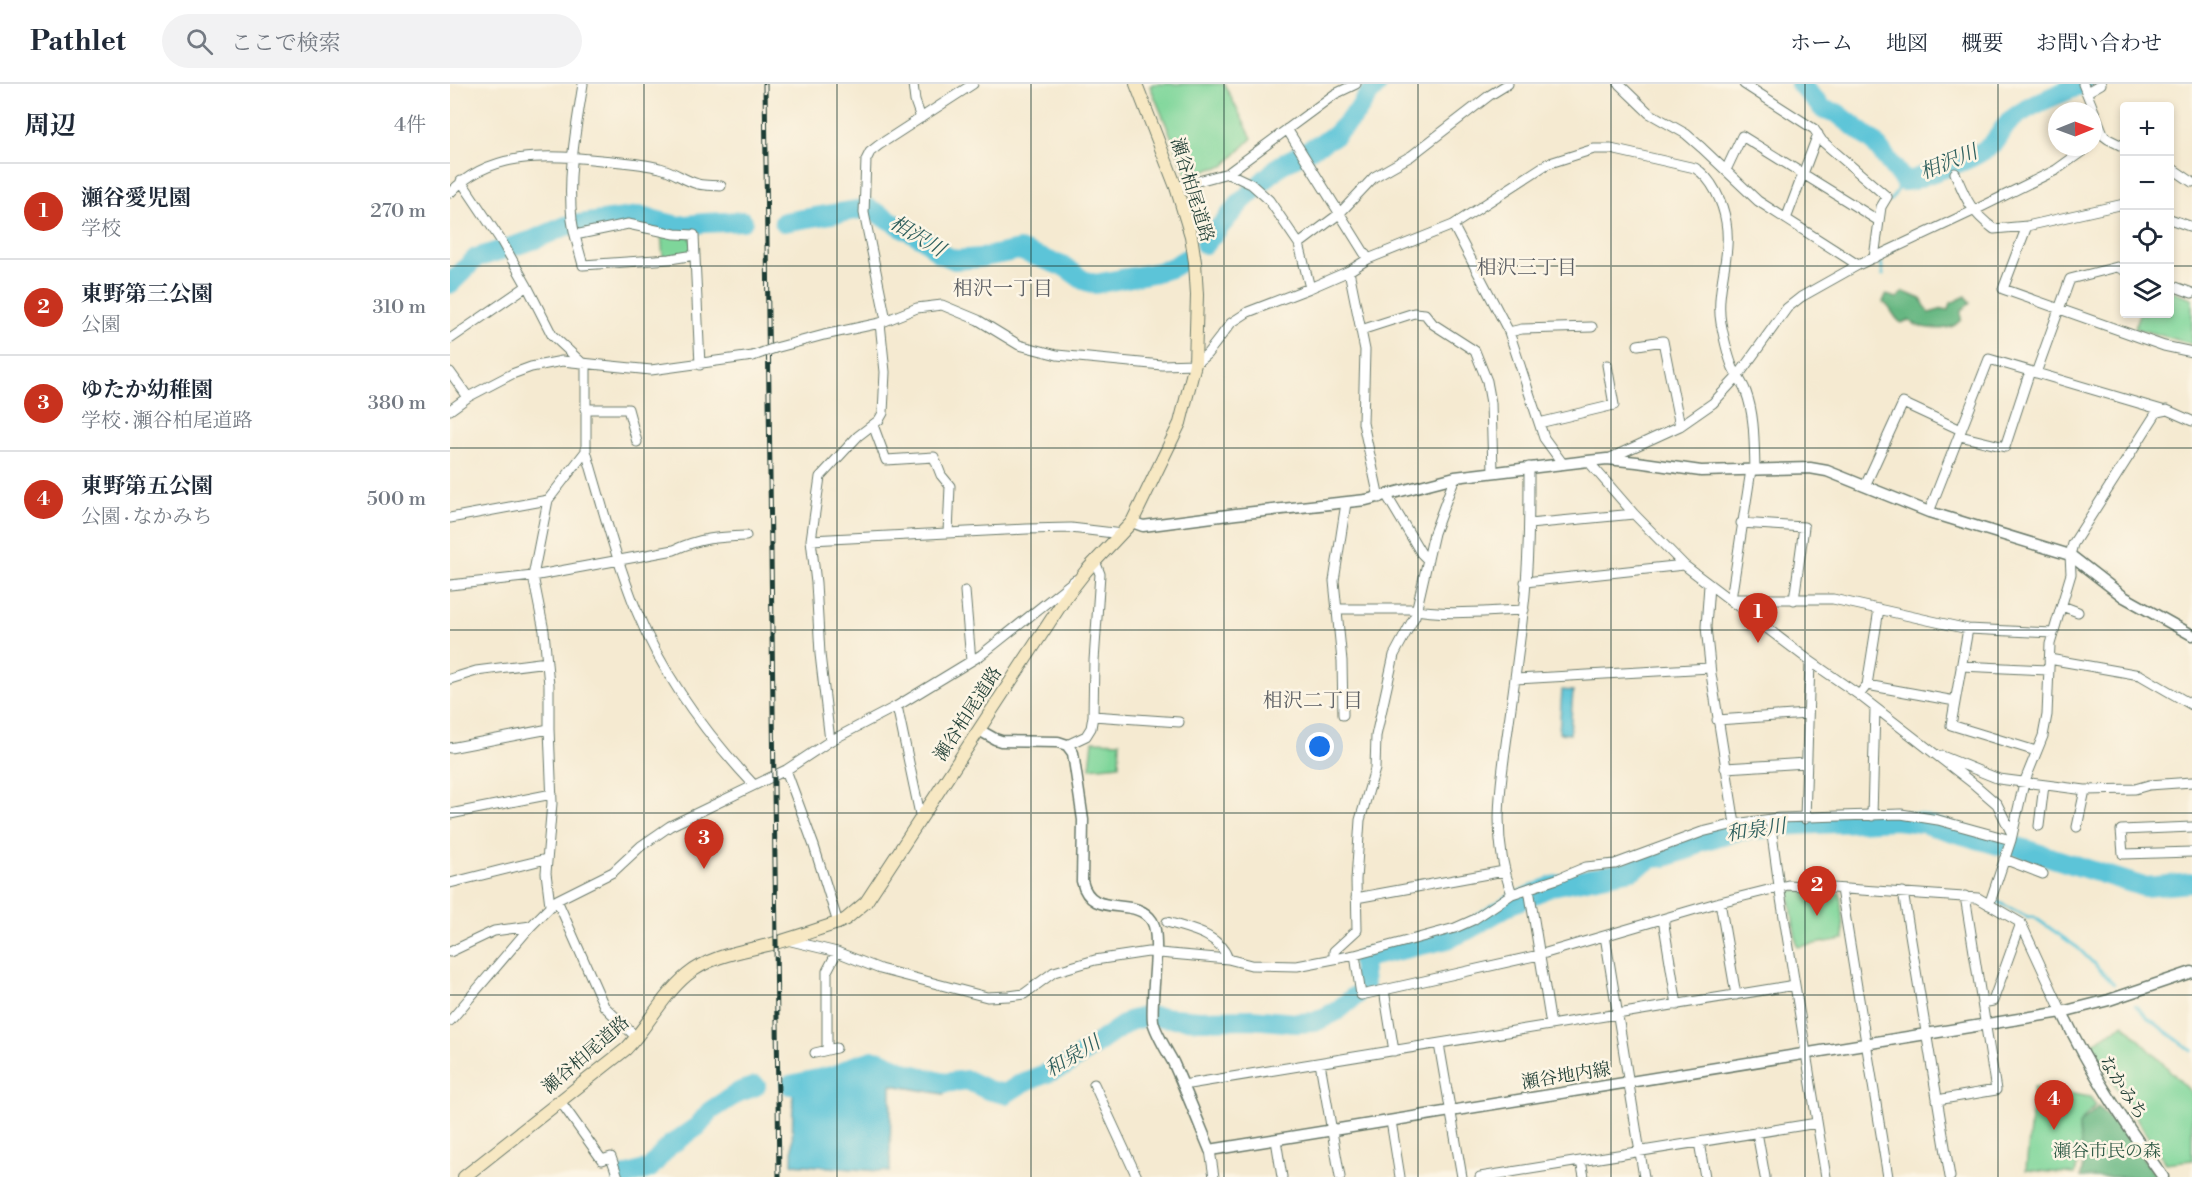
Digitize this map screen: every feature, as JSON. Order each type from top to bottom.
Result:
[{"type":"main road","name":"瀬谷柏尾道路","points":[[464,1177],[626,1049],[637,1038],[672,990],[695,969],[727,954],[838,923],[866,902],[1068,594],[1086,571],[1132,522],[1180,423],[1195,364],[1195,262],[1191,236],[1176,187],[1136,84]]},
{"type":"street","points":[[583,84],[572,157],[571,204],[574,230],[583,265],[695,255]]},
{"type":"street","points":[[913,84],[915,101],[921,118]]},
{"type":"street","points":[[830,741],[811,540],[820,477],[858,436],[879,420],[883,413],[885,389],[883,322],[865,208],[866,160],[870,152],[973,84]]},
{"type":"street","points":[[1176,187],[1228,173],[1335,94],[1356,84]]},
{"type":"street","points":[[1299,244],[1339,214],[1374,177],[1411,156],[1490,95],[1508,84]]},
{"type":"street","points":[[1619,84],[1649,113],[1686,135],[1758,201],[1858,265]]},
{"type":"street","points":[[1744,84],[1814,129],[1822,141],[1887,197],[1881,207],[1878,256]]},
{"type":"street","points":[[2101,84],[2085,88],[2104,135],[2120,145]]},
{"type":"street","points":[[1287,129],[1368,259]]},
{"type":"street","points":[[1786,219],[1818,134]]},
{"type":"street","points":[[1726,170],[1742,136],[1879,221]]},
{"type":"street","points":[[450,410],[468,397],[512,374],[531,367],[562,361],[651,370],[700,365],[753,356],[824,335],[883,322],[917,308],[942,305],[978,320],[1019,345],[1057,355],[1162,365],[1195,364],[1208,354],[1231,323],[1248,312],[1310,288],[1349,271],[1368,259],[1453,225],[1547,164],[1594,149],[1611,148],[1695,168],[1703,173],[1715,191],[1726,223],[1720,321],[1727,349],[1747,393],[1751,411],[1753,470],[1741,523],[1731,599]]},
{"type":"street","points":[[450,193],[461,181],[473,173],[498,163],[526,156],[572,157],[661,168],[697,184],[721,186]]},
{"type":"street","points":[[1607,459],[1680,426],[1713,403],[1738,376],[1787,308],[1801,297],[1858,265],[2056,170],[2075,156]]},
{"type":"street","points":[[2174,170],[2192,182]]},
{"type":"street","points":[[1228,173],[1254,187],[1269,200],[1299,244],[1310,288]]},
{"type":"street","points":[[1954,173],[1973,211],[1994,229],[2027,226],[2120,204]]},
{"type":"street","points":[[461,181],[502,243],[552,335],[583,363],[586,451],[619,561],[637,611],[676,687],[694,713],[754,785]]},
{"type":"street","points":[[2174,221],[2192,227]]},
{"type":"street","points":[[574,230],[628,224],[675,234],[694,235],[700,365]]},
{"type":"street","points":[[1453,225],[1509,332],[1544,438],[1563,464]]},
{"type":"street","points":[[2027,226],[2003,289],[2164,346],[2192,352]]},
{"type":"street","points":[[1864,486],[1903,403],[1960,433],[2005,447],[2070,279],[2117,267],[2120,268]]},
{"type":"street","points":[[1349,271],[1365,350],[1363,423],[1383,497],[1428,560]]},
{"type":"street","points":[[450,339],[527,286]]},
{"type":"street","points":[[2174,287],[2192,293]]},
{"type":"street","points":[[1361,330],[1414,313],[1425,314],[1433,324],[1475,351],[1487,381],[1491,403],[1494,471]]},
{"type":"street","points":[[1509,332],[1522,329],[1592,327]]},
{"type":"street","points":[[1638,345],[1663,341],[1680,426]]},
{"type":"street","points":[[1929,512],[1989,359],[2167,410],[2192,422]]},
{"type":"street","points":[[1539,423],[1614,405],[1606,365]]},
{"type":"street","points":[[450,372],[468,397]]},
{"type":"street","points":[[585,409],[628,409],[637,442]]},
{"type":"street","points":[[1989,905],[2009,845],[2024,783],[2043,736],[2047,715],[2048,670],[2053,633],[2071,574],[2070,555],[2073,543],[2147,431],[2157,412],[2162,410]]},
{"type":"street","points":[[873,425],[886,460],[934,457],[941,475],[950,486],[948,533]]},
{"type":"street","points":[[586,451],[548,500],[533,576],[544,631],[549,686],[552,794],[546,873],[553,902],[604,1006],[637,1038]]},
{"type":"street","points":[[1132,522],[1143,526],[1346,503],[1383,497],[1455,477],[1607,459],[1701,471],[1810,468],[1827,471],[1929,512],[2070,555],[2124,597],[2192,635]]},
{"type":"street","points":[[1588,461],[1684,565],[1810,661],[1859,695],[1997,804],[2009,845]]},
{"type":"street","points":[[1512,894],[1504,871],[1498,822],[1502,773],[1524,610],[1530,467]]},
{"type":"street","points":[[1334,959],[1334,951],[1357,930],[1356,898],[1360,820],[1375,769],[1376,736],[1394,655],[1416,610],[1434,533],[1455,477]]},
{"type":"street","points":[[450,518],[548,500]]},
{"type":"street","points":[[1343,715],[1342,661],[1334,581],[1346,503]]},
{"type":"street","points":[[1529,524],[1635,514]]},
{"type":"street","points":[[1741,523],[1804,527],[1794,600]]},
{"type":"street","points":[[811,540],[1071,528],[1122,534]]},
{"type":"street","points":[[450,585],[533,576],[674,550],[694,541],[746,536]]},
{"type":"street","points":[[1067,745],[1086,736],[1091,728],[1093,716],[1100,574],[1095,561]]},
{"type":"street","points":[[1525,582],[1684,565]]},
{"type":"street","points":[[450,1021],[553,902],[614,872],[641,846],[670,826],[786,770],[830,741],[897,706],[981,655],[1086,571]]},
{"type":"street","points":[[1709,585],[1706,627],[1710,668],[1735,824]]},
{"type":"street","points":[[965,591],[971,661]]},
{"type":"street","points":[[1731,599],[1833,599],[1968,629],[2053,633]]},
{"type":"street","points":[[2062,606],[2078,612]]},
{"type":"street","points":[[1336,609],[1441,612],[1524,610]]},
{"type":"street","points":[[1859,695],[1866,685],[1880,609]]},
{"type":"street","points":[[1968,629],[1951,725],[2036,751]]},
{"type":"street","points":[[2049,659],[2140,675],[2192,705]]},
{"type":"street","points":[[1805,819],[1810,661]]},
{"type":"street","points":[[450,679],[476,671],[547,662]]},
{"type":"street","points":[[1961,666],[2048,670]]},
{"type":"street","points":[[1515,679],[1710,668]]},
{"type":"street","points":[[1866,685],[1955,701]]},
{"type":"street","points":[[897,706],[921,819]]},
{"type":"street","points":[[1872,816],[1875,709]]},
{"type":"street","points":[[1717,720],[1807,714]]},
{"type":"street","points":[[1093,716],[1179,722]]},
{"type":"street","points":[[450,748],[549,729]]},
{"type":"street","points":[[979,730],[1001,741],[1051,741],[1067,745],[1073,753],[1083,820],[1082,881],[1084,890],[1089,898],[1096,902],[1137,910],[1145,913],[1153,921],[1155,952],[1153,1018],[1210,1150],[1214,1177]]},
{"type":"street","points":[[1931,752],[1999,779],[2024,783],[2085,790],[2135,789],[2149,784],[2192,782]]},
{"type":"street","points":[[1725,768],[1806,763]]},
{"type":"street","points":[[786,770],[814,846],[838,923]]},
{"type":"street","points":[[2039,826],[2044,785]]},
{"type":"street","points":[[2077,827],[2085,790]]},
{"type":"street","points":[[450,814],[552,794]]},
{"type":"street","points":[[785,939],[837,952],[880,969],[987,997],[1024,994],[1054,972],[1095,960],[1155,952],[1228,959],[1251,965],[1297,966],[1355,955],[1455,928],[1473,920],[1512,894],[1530,894],[1586,867],[1615,864],[1702,832],[1735,824],[1771,825],[1779,818],[1805,819],[1901,814],[1917,816],[2009,845],[2043,874]]},
{"type":"street","points":[[1771,825],[1826,1177]]},
{"type":"street","points":[[2192,827],[2121,830],[2123,854],[2192,852]]},
{"type":"street","points":[[450,883],[546,859]]},
{"type":"street","points":[[1356,898],[1504,871]]},
{"type":"street","points":[[1355,955],[1361,995],[1539,954],[1779,886],[1965,896],[1978,898],[2021,923],[2062,1012]]},
{"type":"street","points":[[1841,889],[1888,1177]]},
{"type":"street","points":[[1903,892],[1950,1177]]},
{"type":"street","points":[[1530,894],[1551,1025]]},
{"type":"street","points":[[1937,1100],[1996,1090],[1965,896]]},
{"type":"street","points":[[1720,902],[1736,995]]},
{"type":"street","points":[[1663,919],[1677,1005]]},
{"type":"street","points":[[1167,922],[1216,940],[1222,946],[1228,959]]},
{"type":"street","points":[[1982,1003],[1993,1001],[2021,923]]},
{"type":"street","points":[[450,952],[494,931],[531,926]]},
{"type":"street","points":[[1605,936],[1644,1177]]},
{"type":"street","points":[[815,1053],[832,1049],[827,972],[837,952]]},
{"type":"street","name":"瀬谷地内線","points":[[1210,1150],[2062,1012],[2109,1000],[2192,972]]},
{"type":"street","points":[[1183,1085],[1795,986]]},
{"type":"street","points":[[1384,990],[1394,1051]]},
{"type":"street","name":"なかみち","points":[[2062,1012],[2105,1094],[2163,1177]]},
{"type":"street","points":[[1439,1044],[1462,1177]]},
{"type":"street","points":[[1320,1063],[1340,1177]]},
{"type":"street","points":[[1094,1084],[1137,1177]]},
{"type":"street","points":[[560,1101],[602,1160],[611,1158],[618,1175]]},
{"type":"street","points":[[1391,1121],[1400,1177]]},
{"type":"street","points":[[1480,1177],[1522,1174],[1581,1161],[1817,1122]]},
{"type":"street","points":[[1757,1132],[1765,1177]]},
{"type":"street","points":[[1276,1140],[1282,1177]]},
{"type":"street","points":[[1700,1142],[1705,1177]]},
{"type":"street","points":[[1581,1161],[1584,1177]]},
{"type":"green space","points":[[1153,84],[1224,84],[1252,138],[1224,166],[1187,174],[1150,86]]},
{"type":"green space","points":[[661,233],[691,237],[693,253],[663,257]]},
{"type":"green space","points":[[2174,291],[2192,298],[2192,344],[2134,328],[2138,318],[2174,318]]},
{"type":"green space","points":[[1904,292],[1921,299],[1929,313],[1943,309],[1949,310],[1951,303],[1966,296],[1970,303],[1961,311],[1961,320],[1955,325],[1948,328],[1930,328],[1909,320],[1901,323],[1883,302],[1886,295],[1897,298]]},
{"type":"green space","points":[[1093,741],[1120,742],[1119,765],[1090,768]]},
{"type":"green space","points":[[1792,890],[1840,893],[1844,939],[1797,947],[1789,893]]},
{"type":"green space","points":[[2124,1024],[2192,1093],[2192,1160],[2165,1163],[2110,1077],[2092,1044]]},
{"type":"green space","points":[[2034,1087],[2090,1097],[2096,1105],[2079,1126],[2083,1142],[2075,1174],[2026,1170]]},
{"type":"green space","name":"瀬谷市民の森","points":[[2098,1107],[2125,1133],[2157,1177],[2081,1177],[2083,1162],[2079,1125]]},
{"type":"water","points":[[1562,690],[1573,691],[1570,734],[1559,733]]},
{"type":"water","points":[[880,1062],[907,1073],[944,1083],[944,1094],[891,1085],[890,1172],[792,1164],[793,1088]]},
{"type":"waterway","name":"相沢川","points":[[1205,244],[1241,202],[1279,166],[1334,136],[1357,112],[1378,84]]},
{"type":"waterway","name":"相沢川","points":[[1800,84],[1824,110],[1837,113],[1873,141],[1904,181],[1913,180],[1973,157],[1987,149],[2017,115],[2044,100],[2083,84]]},
{"type":"waterway","points":[[1890,201],[1904,181]]},
{"type":"waterway","name":"相沢川","points":[[784,222],[868,208],[927,241],[939,253],[955,260],[980,258],[1019,250],[1065,267],[1083,280],[1095,284],[1158,272],[1171,268],[1186,259]]},
{"type":"waterway","name":"相沢川","points":[[450,284],[476,258],[533,240],[566,226],[639,216],[678,226],[743,221]]},
{"type":"waterway","points":[[1880,256],[1883,275]]},
{"type":"waterway","name":"和泉川","points":[[1364,987],[1362,961],[1364,958],[1448,939],[1468,930],[1511,904],[1552,886],[1632,870],[1653,858],[1665,857],[1689,849],[1698,842],[1738,831],[1778,826],[1896,820],[1921,823],[2001,846],[2015,846],[2144,887],[2192,883]]},
{"type":"waterway","points":[[1996,901],[2028,917],[2034,917],[2078,948],[2114,984]]},
{"type":"waterway","name":"和泉川","points":[[790,1085],[836,1075],[873,1060],[881,1061],[907,1073],[944,1083],[967,1080],[988,1090],[1005,1094],[1022,1083],[1065,1066],[1129,1021],[1147,1016],[1200,1020],[1251,1019],[1297,1023],[1315,1022],[1337,1011],[1355,996]]},
{"type":"waterway","points":[[2135,1005],[2148,1018],[2192,1051]]},
{"type":"waterway","name":"和泉川","points":[[623,1177],[650,1168],[669,1146],[698,1126],[710,1111],[739,1092],[756,1086]]},
{"type":"railway","points":[[765,84],[779,1177]]},
{"type":"place","name":"瀬谷愛児園","points":[[1758,643]]},
{"type":"place","name":"ゆたか幼稚園","points":[[704,869]]},
{"type":"place","name":"東野第三公園","points":[[1817,916]]},
{"type":"place","name":"東野第五公園","points":[[2054,1130]]},
{"type":"district","name":"相沢三丁目","points":[[1527,268]]},
{"type":"district","name":"相沢一丁目","points":[[1003,289]]},
{"type":"district","name":"相沢二丁目","points":[[1313,701]]}]
